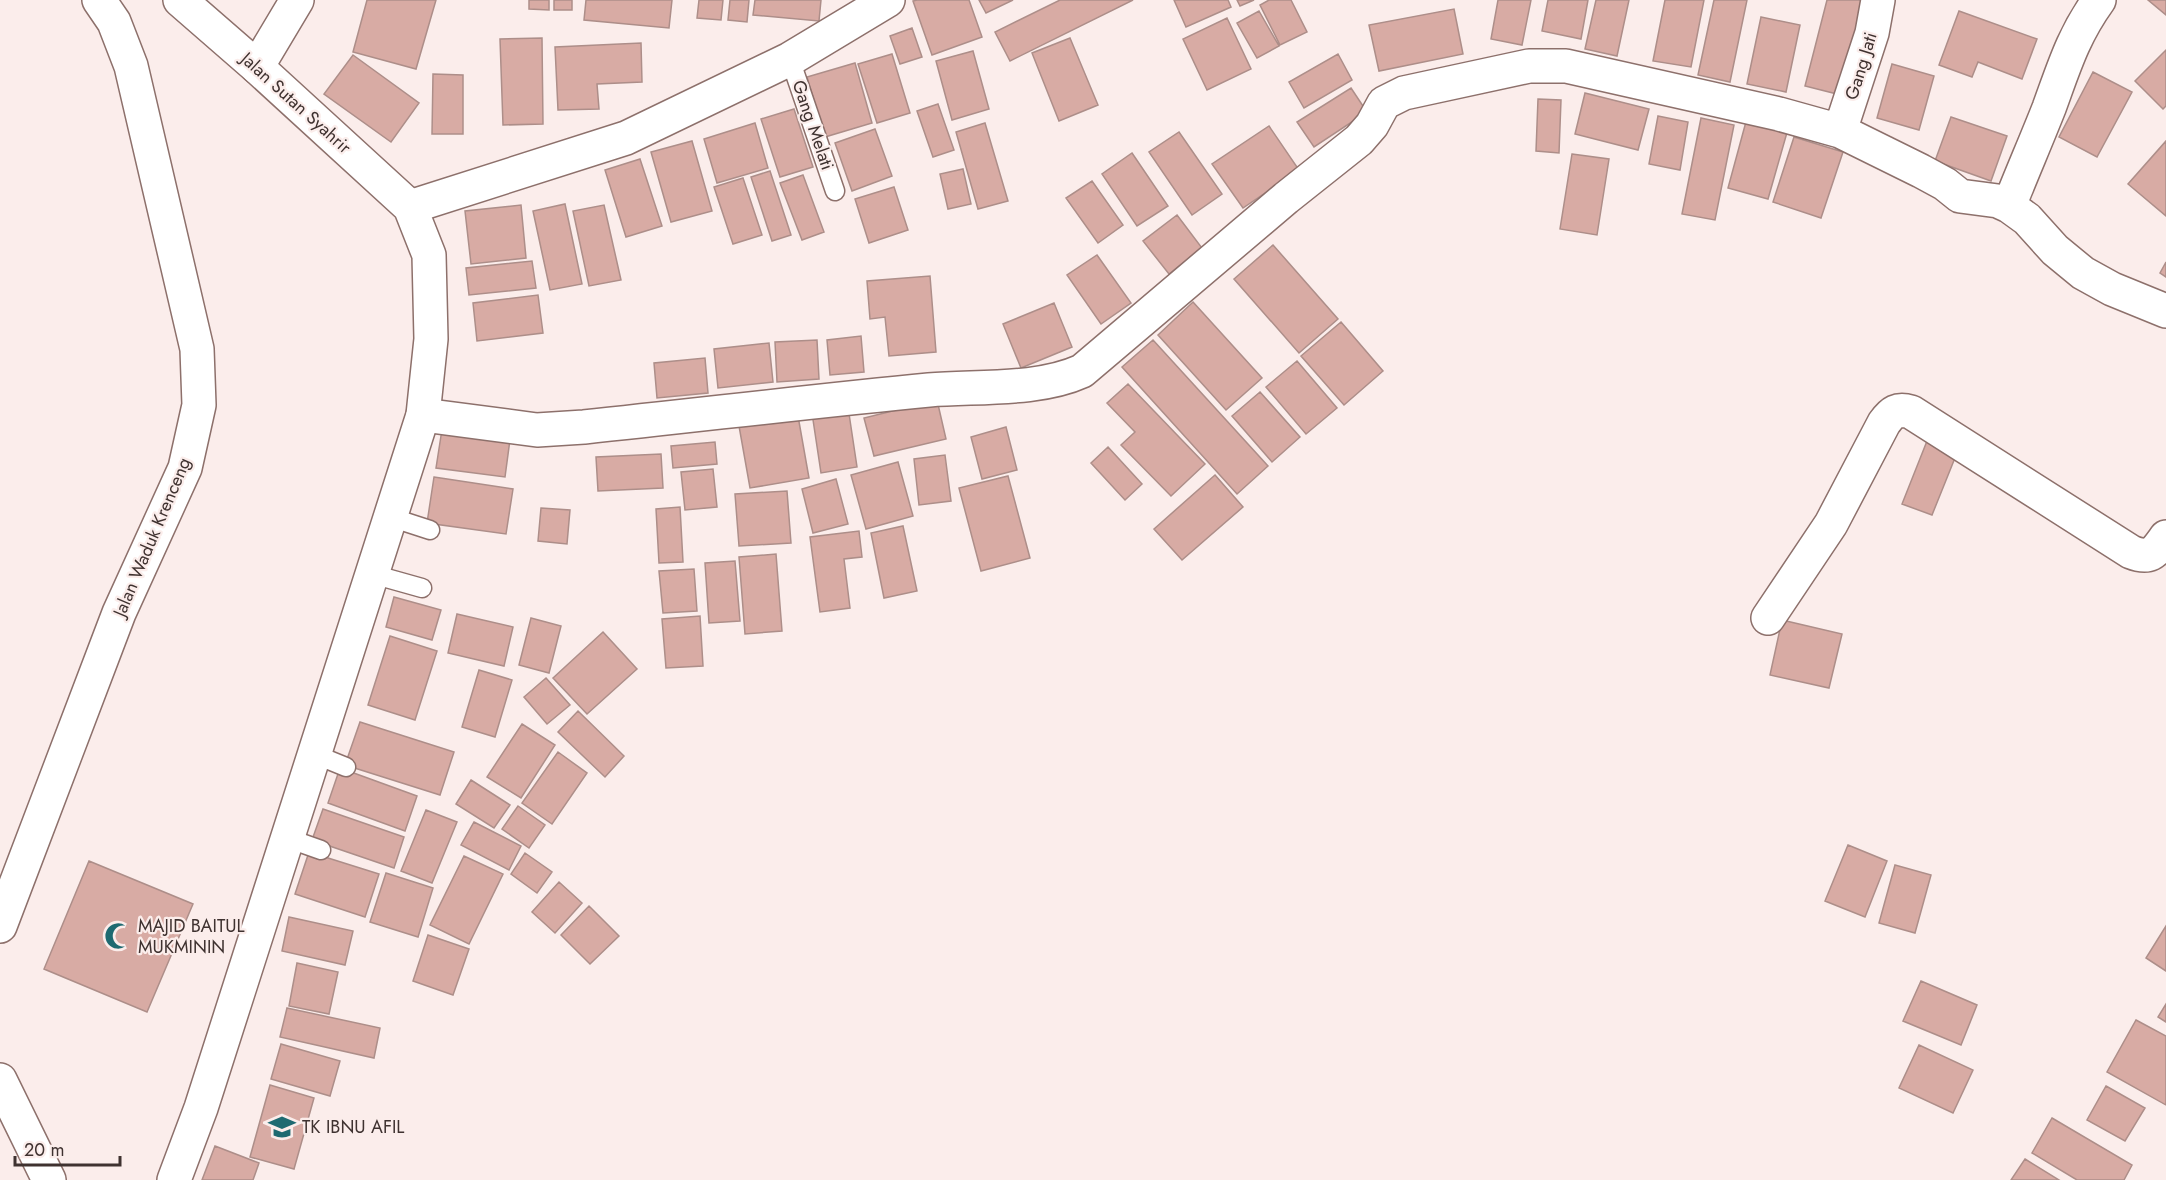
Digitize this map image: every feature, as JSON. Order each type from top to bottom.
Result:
[{"type":"street","name":"Jalan Waduk Krenceng","points":[[0,926],[119,613],[185,468],[199,405],[197,349],[130,66],[114,22],[99,0]]},
{"type":"street","name":"Jalan Sutan Syahrir","points":[[180,0],[410,207]]},
{"type":"street","points":[[257,67],[297,0]]},
{"type":"street","points":[[174,1180],[201,1108],[423,415],[431,339],[429,255],[410,207],[626,138],[790,58],[888,0]]},
{"type":"street","name":"Gang Jati","points":[[1840,131],[1872,33],[1878,0]]},
{"type":"street","points":[[2009,206],[2066,58],[2083,22],[2099,0]]},
{"type":"street","points":[[423,415],[537,430],[896,393],[1049,383],[1064,379],[1082,371],[1286,198],[1359,140],[1372,125],[1384,103],[1404,93],[1529,66],[1566,66],[1779,114],[1840,131],[1921,171],[1945,184],[1960,196],[1998,201],[2009,206],[2027,219],[2055,250],[2083,273],[2112,289],[2166,311]]},
{"type":"street","points":[[1768,618],[1831,524],[1884,423],[1895,411],[1911,412],[2131,552],[2143,556],[2152,554],[2166,537]]},
{"type":"street","points":[[0,1080],[50,1180]]},
{"type":"lane","name":"Gang Melati","points":[[790,58],[835,191]]},
{"type":"lane","points":[[390,518],[430,530]]},
{"type":"lane","points":[[372,574],[422,588]]},
{"type":"lane","points":[[315,754],[346,767]]},
{"type":"lane","points":[[287,838],[321,850]]},
{"type":"building","points":[[367,0],[436,0],[416,69],[353,52]]},
{"type":"building","points":[[529,0],[549,0],[549,10],[529,9]]},
{"type":"building","points":[[554,0],[572,0],[572,10],[554,10]]},
{"type":"building","points":[[586,0],[672,0],[669,28],[584,20]]},
{"type":"building","points":[[699,0],[723,0],[721,20],[697,18]]},
{"type":"building","points":[[730,0],[749,0],[747,22],[728,20]]},
{"type":"building","points":[[755,0],[821,0],[819,21],[753,15]]},
{"type":"building","points":[[969,0],[982,37],[932,55],[913,1]]},
{"type":"building","points":[[979,0],[1013,0],[986,13]]},
{"type":"building","points":[[1060,0],[1133,0],[1010,61],[995,32]]},
{"type":"building","points":[[1174,0],[1228,0],[1231,7],[1186,27]]},
{"type":"building","points":[[1237,0],[1254,0],[1240,6]]},
{"type":"building","points":[[1269,0],[1291,0],[1307,32],[1280,45],[1260,5]]},
{"type":"building","points":[[1498,0],[1531,0],[1522,45],[1491,39]]},
{"type":"building","points":[[1548,0],[1588,0],[1581,39],[1542,31]]},
{"type":"building","points":[[1596,0],[1629,0],[1617,56],[1585,49]]},
{"type":"building","points":[[1665,0],[1704,0],[1691,67],[1653,61]]},
{"type":"building","points":[[1714,0],[1747,0],[1730,82],[1698,75]]},
{"type":"building","points":[[1827,0],[1866,0],[1841,95],[1805,86]]},
{"type":"building","points":[[2148,0],[2166,0],[2166,15]]},
{"type":"building","points":[[1454,9],[1463,54],[1379,71],[1369,25]]},
{"type":"building","points":[[1259,11],[1279,46],[1257,58],[1237,23]]},
{"type":"building","points":[[1959,11],[2037,39],[2022,79],[1978,62],[1972,77],[1939,65]]},
{"type":"building","points":[[1761,17],[1800,25],[1786,92],[1747,84]]},
{"type":"building","points":[[1227,18],[1251,69],[1207,90],[1183,39]]},
{"type":"building","points":[[912,28],[922,57],[900,64],[890,36]]},
{"type":"building","points":[[542,38],[543,124],[503,125],[500,39]]},
{"type":"building","points":[[1070,38],[1098,105],[1059,121],[1032,53]]},
{"type":"building","points":[[641,43],[642,82],[597,84],[599,109],[558,110],[555,47]]},
{"type":"building","points":[[2166,50],[2166,106],[2163,109],[2135,81]]},
{"type":"building","points":[[973,51],[989,109],[952,120],[936,61]]},
{"type":"building","points":[[892,54],[910,113],[877,123],[858,64]]},
{"type":"building","points":[[1338,54],[1352,80],[1304,108],[1289,82]]},
{"type":"building","points":[[353,55],[419,103],[391,142],[324,94]]},
{"type":"building","points":[[855,63],[872,123],[825,137],[807,77]]},
{"type":"building","points":[[1892,64],[1934,76],[1919,130],[1877,118]]},
{"type":"building","points":[[2093,72],[2132,92],[2097,157],[2059,137]]},
{"type":"building","points":[[433,74],[463,75],[463,134],[432,134]]},
{"type":"building","points":[[1351,88],[1367,112],[1314,147],[1297,122]]},
{"type":"building","points":[[1585,93],[1649,109],[1638,150],[1575,134]]},
{"type":"building","points":[[1538,99],[1561,100],[1559,153],[1536,151]]},
{"type":"building","points":[[938,104],[954,150],[933,157],[917,111]]},
{"type":"building","points":[[794,109],[813,167],[780,177],[761,119]]},
{"type":"building","points":[[1658,116],[1688,122],[1680,170],[1649,164]]},
{"type":"building","points":[[1951,117],[2007,136],[1991,181],[1935,161]]},
{"type":"building","points":[[1701,118],[1734,125],[1715,220],[1682,214]]},
{"type":"building","points":[[1747,118],[1788,129],[1768,199],[1728,188]]},
{"type":"building","points":[[755,123],[768,168],[717,183],[704,139]]},
{"type":"building","points":[[985,123],[1008,201],[978,209],[956,132]]},
{"type":"building","points":[[1269,126],[1299,170],[1243,208],[1212,164]]},
{"type":"building","points":[[875,129],[892,176],[852,191],[835,143]]},
{"type":"building","points":[[1179,132],[1222,194],[1192,215],[1149,152]]},
{"type":"building","points":[[1794,137],[1843,152],[1821,218],[1773,202]]},
{"type":"building","points":[[692,141],[712,211],[671,222],[651,152]]},
{"type":"building","points":[[2166,141],[2166,216],[2128,184]]},
{"type":"building","points":[[1132,153],[1168,206],[1137,226],[1102,174]]},
{"type":"building","points":[[1572,154],[1609,159],[1597,235],[1560,229]]},
{"type":"building","points":[[640,159],[662,226],[626,237],[605,170]]},
{"type":"building","points":[[963,169],[971,204],[948,209],[940,174]]},
{"type":"building","points":[[770,171],[791,235],[772,241],[751,177]]},
{"type":"building","points":[[803,175],[824,232],[802,240],[780,183]]},
{"type":"building","points":[[743,178],[762,235],[733,244],[714,187]]},
{"type":"building","points":[[1092,181],[1123,225],[1098,243],[1066,198]]},
{"type":"building","points":[[894,187],[908,230],[869,243],[855,199]]},
{"type":"building","points":[[565,204],[582,284],[550,290],[533,211]]},
{"type":"building","points":[[521,205],[526,258],[471,264],[465,211]]},
{"type":"building","points":[[604,205],[621,280],[589,286],[573,211]]},
{"type":"building","points":[[1177,215],[1202,248],[1169,274],[1143,241]]},
{"type":"building","points":[[1273,245],[1338,319],[1299,353],[1234,279]]},
{"type":"building","points":[[1097,255],[1131,303],[1101,324],[1067,275]]},
{"type":"building","points":[[532,261],[536,288],[469,295],[466,268]]},
{"type":"building","points":[[2166,262],[2166,277],[2160,273]]},
{"type":"building","points":[[930,276],[936,352],[889,356],[885,317],[870,319],[867,281]]},
{"type":"building","points":[[538,295],[543,333],[477,341],[473,303]]},
{"type":"building","points":[[1193,302],[1262,378],[1226,410],[1158,335]]},
{"type":"building","points":[[1054,303],[1072,347],[1021,368],[1003,324]]},
{"type":"building","points":[[1341,322],[1383,371],[1344,405],[1301,356]]},
{"type":"building","points":[[861,336],[864,372],[830,375],[827,340]]},
{"type":"building","points":[[817,340],[819,379],[777,382],[775,342]]},
{"type":"building","points":[[1153,340],[1268,466],[1237,494],[1122,367]]},
{"type":"building","points":[[769,343],[773,382],[718,388],[714,349]]},
{"type":"building","points":[[705,358],[708,393],[657,398],[654,363]]},
{"type":"building","points":[[1297,361],[1337,408],[1306,434],[1266,387]]},
{"type":"building","points":[[1128,384],[1205,464],[1171,496],[1121,445],[1135,432],[1107,403]]},
{"type":"building","points":[[1260,392],[1300,437],[1272,462],[1232,416]]},
{"type":"building","points":[[937,400],[946,439],[874,456],[864,418]]},
{"type":"building","points":[[848,407],[857,467],[821,473],[812,413]]},
{"type":"building","points":[[798,416],[809,478],[750,488],[739,426]]},
{"type":"building","points":[[443,423],[511,432],[505,477],[436,468]]},
{"type":"building","points":[[1006,427],[1017,470],[982,479],[971,437]]},
{"type":"building","points":[[1929,436],[1959,448],[1932,515],[1902,504]]},
{"type":"building","points":[[715,442],[717,464],[673,468],[671,446]]},
{"type":"building","points":[[1108,447],[1142,484],[1125,500],[1091,463]]},
{"type":"building","points":[[661,454],[663,488],[598,491],[596,457]]},
{"type":"building","points":[[945,455],[951,501],[919,505],[914,459]]},
{"type":"building","points":[[898,462],[913,516],[866,529],[851,475]]},
{"type":"building","points":[[713,469],[717,507],[685,510],[681,472]]},
{"type":"building","points":[[1215,475],[1243,507],[1182,560],[1154,529]]},
{"type":"building","points":[[1008,476],[1030,558],[981,571],[959,488]]},
{"type":"building","points":[[434,477],[513,489],[506,534],[427,523]]},
{"type":"building","points":[[836,479],[848,524],[813,533],[802,489]]},
{"type":"building","points":[[787,491],[791,543],[739,546],[735,494]]},
{"type":"building","points":[[680,507],[683,562],[659,563],[656,509]]},
{"type":"building","points":[[541,508],[570,510],[567,544],[538,541]]},
{"type":"building","points":[[903,526],[917,591],[884,598],[871,533]]},
{"type":"building","points":[[859,531],[862,557],[844,559],[850,608],[820,612],[810,537]]},
{"type":"building","points":[[776,554],[782,631],[745,634],[739,557]]},
{"type":"building","points":[[735,561],[740,621],[709,623],[705,563]]},
{"type":"building","points":[[694,569],[697,611],[663,613],[659,571]]},
{"type":"building","points":[[394,597],[441,610],[432,640],[386,627]]},
{"type":"building","points":[[457,614],[513,627],[504,666],[448,653]]},
{"type":"building","points":[[700,616],[703,666],[666,668],[662,619]]},
{"type":"building","points":[[531,618],[561,626],[549,673],[519,665]]},
{"type":"building","points":[[1782,620],[1842,634],[1829,688],[1770,675]]},
{"type":"building","points":[[603,632],[637,669],[587,714],[553,678]]},
{"type":"building","points":[[390,636],[437,651],[415,720],[368,705]]},
{"type":"building","points":[[479,670],[512,680],[495,737],[462,727]]},
{"type":"building","points":[[546,678],[570,705],[547,724],[524,697]]},
{"type":"building","points":[[578,711],[624,756],[605,777],[558,732]]},
{"type":"building","points":[[360,722],[454,752],[440,795],[345,765]]},
{"type":"building","points":[[522,724],[555,745],[521,798],[487,777]]},
{"type":"building","points":[[558,752],[587,773],[552,824],[522,803]]},
{"type":"building","points":[[340,768],[417,796],[405,831],[328,803]]},
{"type":"building","points":[[471,780],[510,805],[494,828],[456,804]]},
{"type":"building","points":[[518,806],[545,825],[529,848],[502,829]]},
{"type":"building","points":[[323,809],[404,837],[394,868],[312,840]]},
{"type":"building","points":[[426,810],[457,822],[432,883],[401,871]]},
{"type":"building","points":[[474,822],[521,846],[509,870],[461,845]]},
{"type":"building","points":[[1848,845],[1887,861],[1865,917],[1825,901]]},
{"type":"building","points":[[309,852],[379,874],[365,917],[295,894]]},
{"type":"building","points":[[525,853],[552,872],[537,893],[511,874]]},
{"type":"building","points":[[464,856],[503,874],[469,944],[430,925]]},
{"type":"building","name":"MAJID BAITUL MUKMININ","points":[[89,861],[193,904],[147,1012],[44,969]]},
{"type":"building","points":[[1895,865],[1931,875],[1915,933],[1879,923]]},
{"type":"building","points":[[386,873],[433,888],[418,937],[370,922]]},
{"type":"building","points":[[559,882],[582,903],[555,933],[532,912]]},
{"type":"building","points":[[589,906],[619,936],[590,964],[561,935]]},
{"type":"building","points":[[289,917],[353,931],[345,965],[282,951]]},
{"type":"building","points":[[2166,926],[2166,971],[2146,958]]},
{"type":"building","points":[[428,935],[469,949],[453,995],[413,981]]},
{"type":"building","points":[[297,963],[338,972],[329,1014],[289,1006]]},
{"type":"building","points":[[1921,981],[1977,1005],[1961,1045],[1903,1021]]},
{"type":"building","points":[[2166,1004],[2166,1022],[2158,1017]]},
{"type":"building","points":[[287,1008],[380,1028],[374,1058],[280,1037]]},
{"type":"building","points":[[2136,1020],[2166,1036],[2166,1105],[2107,1072]]},
{"type":"building","points":[[281,1044],[340,1061],[330,1096],[271,1079]]},
{"type":"building","points":[[1919,1045],[1973,1070],[1953,1113],[1899,1088]]},
{"type":"building","name":"TK IBNU AFIL","points":[[270,1085],[314,1098],[294,1169],[250,1157]]},
{"type":"building","points":[[2106,1086],[2145,1108],[2125,1141],[2087,1120]]},
{"type":"building","points":[[2052,1118],[2132,1165],[2124,1180],[2077,1180],[2032,1153]]},
{"type":"building","points":[[215,1146],[259,1163],[253,1180],[202,1180]]},
{"type":"building","points":[[2025,1159],[2059,1180],[2011,1180]]},
{"type":"place","name":"MAJID BAITUL MUKMININ","points":[[118,936]]},
{"type":"place","name":"TK IBNU AFIL","points":[[282,1127]]}]
